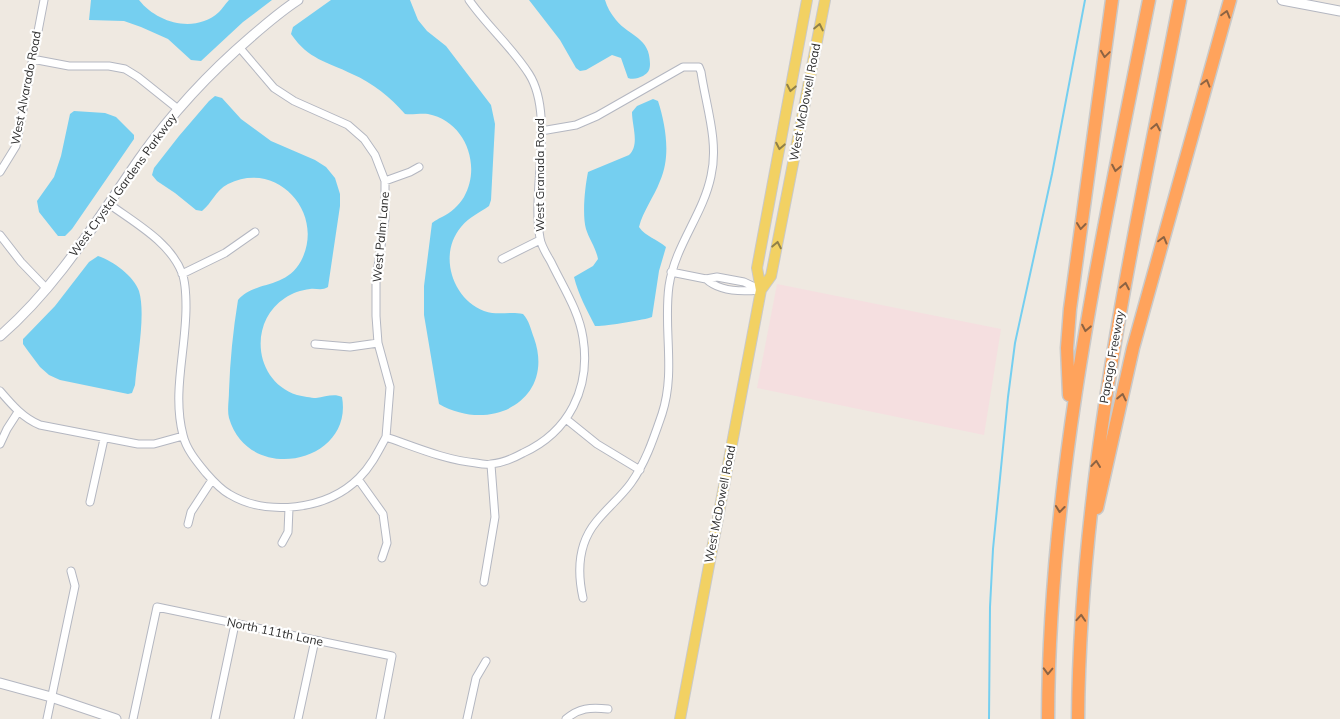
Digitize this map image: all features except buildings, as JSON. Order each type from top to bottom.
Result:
[{"type":"highway","points":[[1070,426],[1067,348],[1069,319],[1112,0]]},
{"type":"highway","points":[[1048,719],[1052,584],[1070,426],[1082,349],[1149,0]]},
{"type":"highway","name":"Papago Freeway","points":[[1078,719],[1081,626],[1093,484],[1108,382],[1180,0]]},
{"type":"highway","points":[[1087,547],[1102,490],[1133,348],[1230,0]]},
{"type":"main road","name":"West McDowell Road","points":[[680,719],[761,290],[757,268],[807,0]]},
{"type":"main road","name":"West McDowell Road","points":[[761,290],[771,276],[825,0]]},
{"type":"street","name":"West Alvarado Road","points":[[0,172],[16,146],[44,0]]},
{"type":"street","name":"West Crystal Gardens Parkway","points":[[0,336],[47,289],[109,204],[141,156],[178,109],[213,71],[239,47],[282,10],[298,0]]},
{"type":"street","name":"West Granada Road","points":[[469,0],[529,74],[538,97],[541,130],[537,211],[540,240],[576,311],[583,337],[586,364],[577,400],[566,419],[539,446],[491,465]]},
{"type":"street","points":[[1282,0],[1340,10]]},
{"type":"street","name":"West Palm Lane","points":[[239,47],[274,88],[294,102],[348,125],[364,139],[375,155],[385,181],[385,219],[376,280],[378,343],[390,387],[386,437]]},
{"type":"street","points":[[32,59],[69,66],[109,66],[125,69],[138,76],[178,109]]},
{"type":"street","points":[[541,130],[576,125],[598,116],[683,67],[699,67],[714,152],[712,176],[705,197],[671,272],[668,292],[670,379],[667,396],[651,445],[640,470],[630,485],[595,523],[588,535],[580,558],[579,579],[583,598]]},
{"type":"street","points":[[385,181],[419,167]]},
{"type":"street","points":[[109,204],[148,231],[165,246],[182,274],[186,297],[186,317],[177,404],[183,436],[198,463],[212,480],[228,494],[264,506],[289,508],[318,503],[358,479],[375,460],[386,437],[457,461],[491,465],[495,517],[484,582]]},
{"type":"street","points":[[182,274],[225,253],[255,232]]},
{"type":"street","points":[[0,235],[20,262],[47,289]]},
{"type":"street","points":[[502,259],[540,240]]},
{"type":"street","points":[[671,272],[706,279],[713,286],[743,292],[761,290]]},
{"type":"street","points":[[315,344],[350,347],[378,343]]},
{"type":"street","points":[[0,391],[18,412],[40,425],[148,445],[183,436]]},
{"type":"street","points":[[0,444],[6,429],[18,412]]},
{"type":"street","points":[[566,419],[597,444],[640,470]]},
{"type":"street","points":[[90,502],[104,438]]},
{"type":"street","points":[[358,479],[383,514],[387,543],[382,558]]},
{"type":"street","points":[[188,524],[191,512],[212,480]]},
{"type":"street","points":[[282,542],[288,532],[289,508]]},
{"type":"street","points":[[46,719],[75,586],[70,571]]},
{"type":"street","name":"North 111th Lane","points":[[133,719],[157,607],[392,656],[380,719]]},
{"type":"street","points":[[215,719],[235,624]]},
{"type":"street","points":[[298,719],[314,640]]},
{"type":"street","points":[[467,719],[476,678],[486,661]]},
{"type":"street","points":[[0,683],[51,697],[116,719]]},
{"type":"street","points":[[566,719],[575,712],[592,708],[608,709]]},
{"type":"shaded area","points":[[777,284],[1001,329],[984,435],[757,388]]},
{"type":"water","points":[[91,0],[139,0],[156,15],[166,20],[188,24],[199,23],[209,19],[219,12],[229,0],[272,0],[243,22],[201,61],[191,60],[168,39],[141,27],[124,21],[89,20]]},
{"type":"water","points":[[331,0],[410,0],[418,20],[427,31],[446,46],[491,105],[495,124],[491,200],[489,206],[461,227],[454,238],[450,250],[450,262],[452,275],[464,297],[484,311],[523,314],[534,338],[538,360],[536,379],[527,394],[514,406],[498,413],[479,415],[459,412],[439,404],[424,315],[424,286],[432,223],[452,211],[464,197],[469,185],[471,172],[467,146],[452,125],[441,118],[428,114],[405,114],[374,86],[318,59],[298,43],[291,34],[293,27]]},
{"type":"water","points":[[529,0],[605,0],[609,10],[621,26],[638,38],[647,48],[650,68],[643,76],[632,79],[628,78],[621,58],[612,55],[586,70],[580,71],[576,68],[560,40]]},
{"type":"water","points":[[215,96],[222,98],[241,119],[271,141],[315,160],[326,167],[335,178],[340,194],[340,206],[328,287],[300,291],[285,298],[273,308],[265,321],[261,336],[261,350],[265,364],[272,377],[283,388],[297,395],[309,397],[316,398],[333,395],[342,397],[341,420],[332,438],[317,451],[297,458],[277,459],[257,453],[240,439],[229,418],[228,408],[232,346],[238,300],[253,290],[287,277],[301,261],[307,243],[307,225],[302,209],[292,195],[279,185],[264,179],[246,178],[228,184],[220,190],[202,211],[196,210],[157,181],[152,175],[154,168],[179,136]]},
{"type":"water","points":[[653,99],[658,101],[663,121],[666,141],[665,162],[660,181],[639,227],[666,247],[659,271],[652,317],[595,326],[580,296],[574,277],[593,266],[598,259],[587,233],[584,216],[588,172],[629,155],[635,141],[632,112],[637,106]]},
{"type":"water","points":[[74,111],[105,113],[116,117],[134,135],[134,139],[72,229],[65,236],[58,236],[39,212],[37,201],[54,177],[61,156],[70,114]]},
{"type":"water","points":[[98,256],[110,261],[128,275],[139,291],[142,312],[139,350],[135,385],[132,393],[128,394],[60,380],[49,375],[40,367],[23,344],[23,339],[55,306],[89,262]]},
{"type":"waterway","points":[[989,719],[990,607],[993,549],[1015,343],[1052,174],[1085,0]]}]
